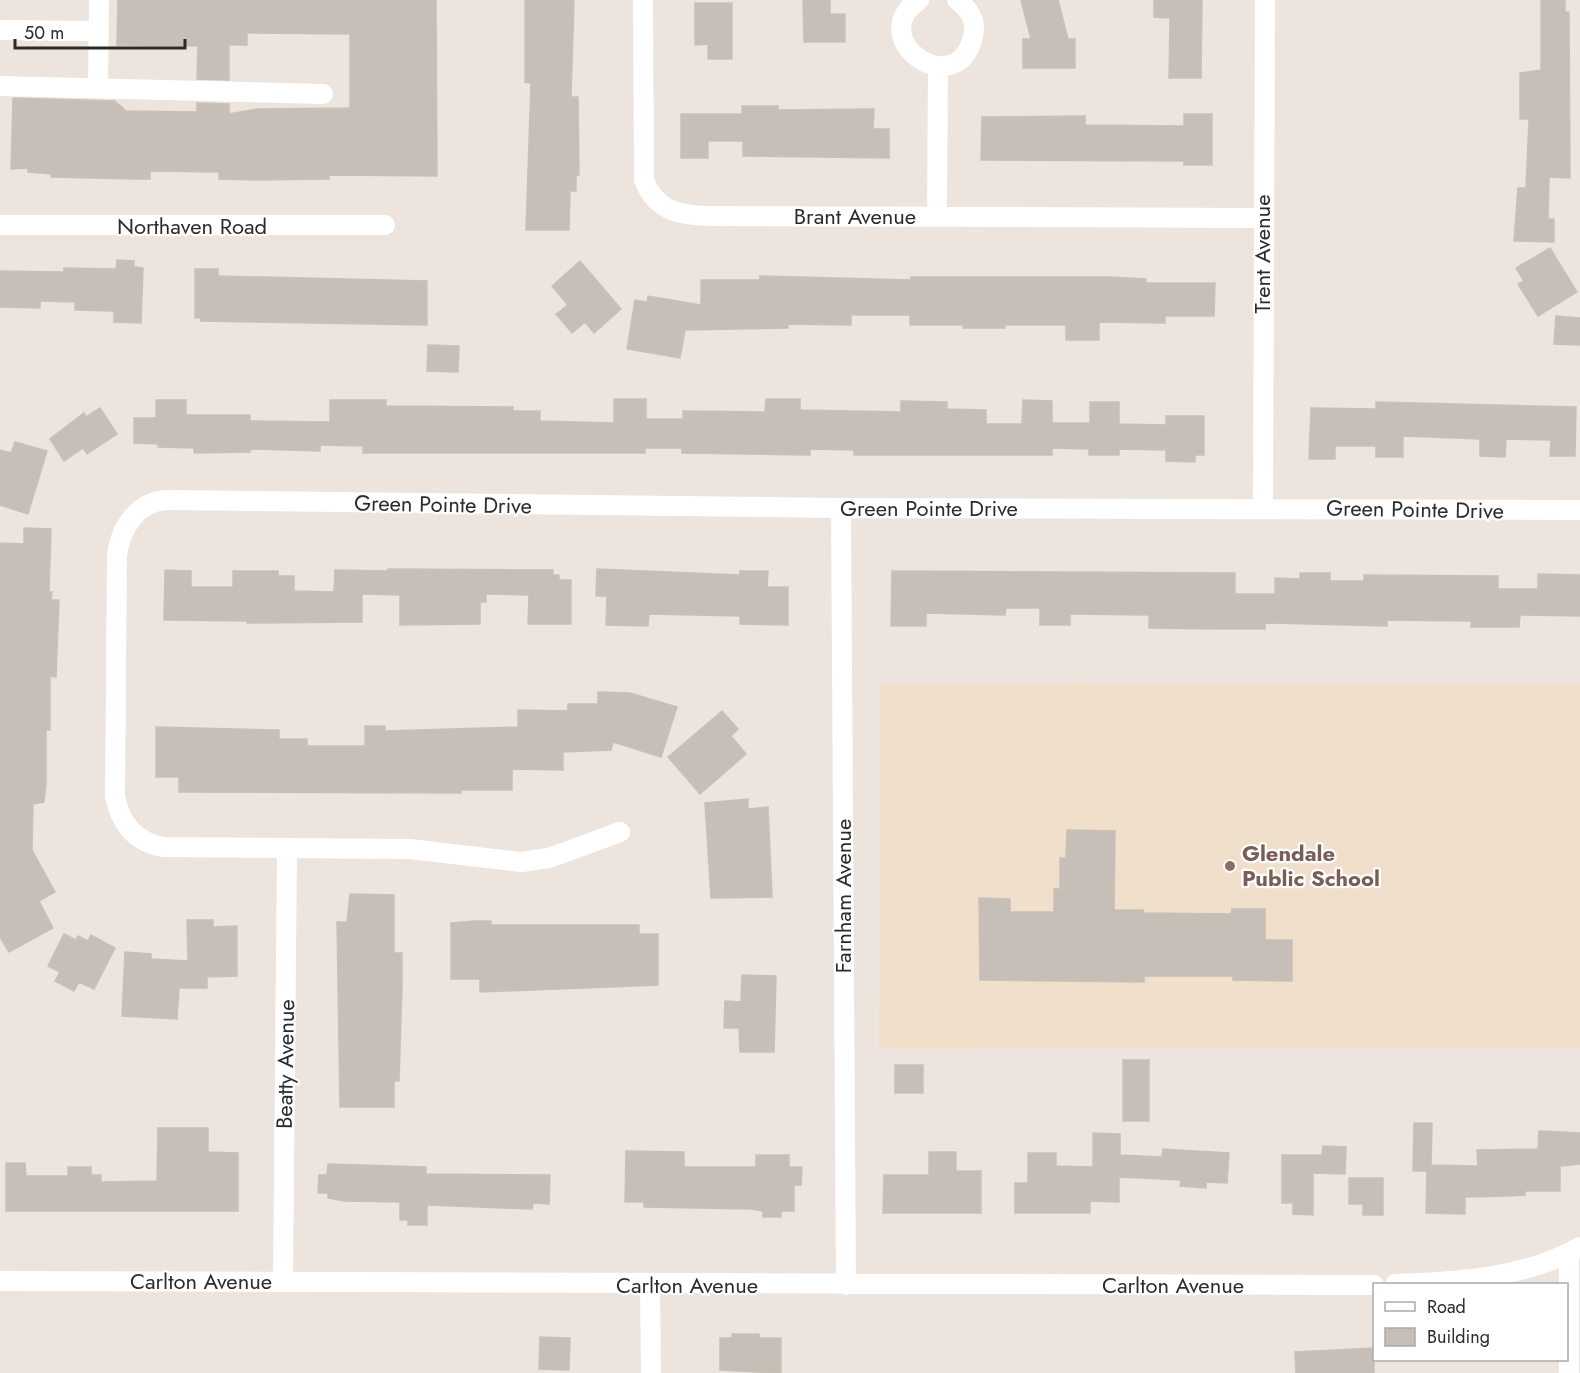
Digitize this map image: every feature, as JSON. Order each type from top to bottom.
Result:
[{"type":"street","points":[[98,87],[99,0]]},
{"type":"street","name":"Brant Avenue","points":[[643,0],[644,180],[652,198],[668,210],[689,216],[1262,218]]},
{"type":"street","points":[[919,0],[905,16],[902,30],[905,44],[913,56],[924,63],[938,66],[958,60],[972,44],[975,30],[972,16],[957,0]]},
{"type":"street","name":"Trent Avenue","points":[[1263,507],[1262,218],[1265,0]]},
{"type":"street","points":[[0,30],[98,31]]},
{"type":"street","points":[[937,216],[938,66]]},
{"type":"street","points":[[0,86],[98,87],[194,93],[323,94]]},
{"type":"street","name":"Northaven Road","points":[[0,225],[385,225]]},
{"type":"street","name":"Green Pointe Drive","points":[[620,832],[567,852],[521,862],[411,849],[163,847],[140,839],[120,816],[115,796],[117,556],[124,529],[143,508],[160,500],[841,508],[1263,507],[1580,510]]},
{"type":"street","name":"Farnham Avenue","points":[[841,508],[846,1285]]},
{"type":"street","name":"Beatty Avenue","points":[[283,1281],[287,848]]},
{"type":"street","points":[[1407,1283],[1482,1277],[1542,1263],[1574,1250],[1569,1373]]},
{"type":"street","name":"Carlton Avenue","points":[[0,1281],[650,1285],[1373,1285]]},
{"type":"street","points":[[650,1285],[651,1373]]},
{"type":"shaded area","name":"Glendale Public School","points":[[881,683],[1580,685],[1580,1048],[879,1049]]},
{"type":"building","points":[[118,0],[436,0],[437,176],[329,175],[329,179],[255,180],[219,179],[219,172],[150,171],[150,179],[132,179],[51,177],[51,174],[28,172],[28,168],[11,169],[13,98],[115,101],[126,111],[197,112],[197,103],[229,104],[229,114],[258,109],[350,108],[350,34],[247,33],[247,45],[229,45],[229,80],[197,79],[198,46],[117,45]]},
{"type":"building","points":[[525,0],[574,0],[571,97],[578,97],[579,175],[576,175],[576,191],[570,191],[569,230],[526,230],[531,83],[525,82]]},
{"type":"building","points":[[803,0],[830,0],[830,14],[845,14],[845,42],[804,42]]},
{"type":"building","points":[[1021,0],[1058,0],[1068,39],[1075,39],[1075,68],[1023,68],[1023,39],[1031,39]]},
{"type":"building","points":[[1154,0],[1202,0],[1201,78],[1169,78],[1170,18],[1154,17]]},
{"type":"building","points":[[1541,0],[1565,0],[1565,12],[1569,12],[1570,178],[1549,177],[1548,219],[1554,219],[1554,242],[1514,241],[1518,188],[1526,188],[1529,119],[1520,119],[1520,73],[1541,70]]},
{"type":"building","points":[[695,3],[732,3],[732,59],[708,59],[708,44],[695,45]]},
{"type":"building","points":[[742,106],[778,106],[778,110],[874,109],[873,129],[889,129],[889,158],[743,156],[743,141],[708,141],[708,158],[681,158],[681,114],[742,114]]},
{"type":"building","points":[[1184,114],[1212,114],[1212,165],[1184,165],[1184,161],[981,160],[982,117],[1085,116],[1085,125],[1184,126]]},
{"type":"building","points":[[1550,248],[1577,292],[1538,316],[1518,284],[1524,281],[1516,268]]},
{"type":"building","points":[[117,260],[134,261],[134,267],[143,268],[141,323],[114,322],[114,311],[75,310],[75,302],[40,301],[40,308],[0,307],[0,271],[64,272],[64,268],[116,269]]},
{"type":"building","points":[[580,261],[621,309],[594,333],[585,322],[572,333],[556,314],[568,305],[552,286]]},
{"type":"building","points":[[195,269],[218,269],[218,276],[427,281],[427,325],[201,321],[201,318],[195,318]]},
{"type":"building","points":[[760,276],[911,280],[911,277],[1111,277],[1146,279],[1146,283],[1215,283],[1214,316],[1165,316],[1165,323],[1099,322],[1099,340],[1066,340],[1066,325],[963,328],[963,325],[910,325],[910,315],[851,315],[851,325],[788,324],[788,328],[685,330],[680,358],[627,349],[635,300],[647,302],[648,296],[701,305],[701,280],[760,280]]},
{"type":"building","points":[[1556,316],[1580,318],[1580,345],[1554,344]]},
{"type":"building","points":[[428,345],[459,346],[458,372],[427,371]]},
{"type":"building","points":[[614,399],[646,399],[646,419],[683,419],[683,411],[765,412],[766,399],[800,399],[800,410],[901,412],[901,401],[947,402],[947,409],[986,410],[986,424],[1022,424],[1023,400],[1052,401],[1052,423],[1090,423],[1090,402],[1119,402],[1119,424],[1166,425],[1166,416],[1204,416],[1204,455],[1195,455],[1195,462],[1166,461],[1166,450],[1119,449],[1119,455],[1089,455],[1089,449],[1052,448],[1052,455],[854,455],[854,450],[810,449],[810,455],[682,453],[682,448],[645,448],[645,453],[363,453],[363,446],[320,445],[320,451],[250,449],[250,452],[194,453],[194,448],[158,447],[158,444],[134,443],[134,418],[156,418],[156,400],[186,400],[186,415],[250,415],[250,421],[330,422],[330,400],[386,400],[386,406],[513,407],[513,411],[540,411],[540,421],[614,423]]},
{"type":"building","points":[[1376,402],[1576,407],[1575,456],[1550,456],[1551,440],[1506,439],[1505,457],[1480,456],[1480,439],[1403,436],[1403,457],[1376,457],[1376,446],[1335,446],[1335,459],[1309,459],[1311,408],[1376,409]]},
{"type":"building","points":[[100,408],[117,434],[87,454],[83,448],[64,461],[50,439],[84,413],[86,417]]},
{"type":"building","points":[[15,442],[47,451],[28,514],[0,505],[0,450],[11,453]]},
{"type":"building","points":[[24,528],[51,529],[49,592],[52,592],[51,600],[59,600],[56,677],[50,676],[50,730],[46,730],[44,802],[33,804],[32,850],[55,892],[39,901],[53,928],[9,952],[0,937],[0,543],[24,544]]},
{"type":"building","points":[[388,569],[553,570],[553,575],[559,575],[559,580],[571,580],[571,624],[528,624],[529,595],[486,594],[486,602],[480,602],[480,624],[400,625],[400,595],[362,594],[362,622],[247,623],[247,621],[164,620],[165,570],[191,571],[191,587],[233,587],[233,571],[278,571],[278,576],[294,576],[294,591],[334,592],[335,570],[388,571]]},
{"type":"building","points":[[597,569],[740,575],[740,571],[768,571],[767,587],[788,587],[788,625],[740,624],[740,616],[649,614],[648,626],[606,625],[607,596],[596,596]]},
{"type":"building","points":[[892,571],[1235,573],[1235,594],[1275,594],[1275,578],[1300,579],[1300,573],[1330,573],[1330,581],[1364,581],[1364,575],[1498,576],[1498,589],[1538,589],[1538,574],[1580,575],[1580,616],[1520,615],[1519,627],[1471,627],[1471,621],[1387,620],[1387,626],[1265,623],[1265,629],[1215,629],[1149,628],[1149,615],[1070,614],[1070,625],[1040,625],[1040,608],[1006,608],[1005,615],[926,613],[926,626],[891,626]]},
{"type":"building","points":[[598,692],[630,693],[677,707],[661,757],[613,742],[611,750],[563,752],[563,770],[512,769],[512,790],[461,790],[461,793],[179,792],[179,777],[156,777],[156,727],[279,730],[279,739],[307,739],[307,746],[365,746],[365,726],[385,726],[385,731],[518,727],[518,710],[568,711],[568,704],[598,704]]},
{"type":"building","points":[[722,711],[738,729],[731,736],[746,754],[700,794],[668,757]]},
{"type":"building","points":[[748,799],[748,809],[768,807],[772,897],[711,898],[705,803]]},
{"type":"building","points":[[1067,830],[1115,831],[1114,910],[1143,910],[1143,913],[1231,914],[1232,909],[1265,909],[1265,940],[1292,940],[1292,981],[1233,980],[1233,976],[1144,976],[1144,982],[980,980],[979,898],[1010,899],[1010,912],[1054,912],[1054,889],[1060,889],[1060,858],[1066,858]]},
{"type":"building","points":[[350,894],[394,895],[394,953],[402,953],[402,988],[399,1081],[394,1081],[394,1107],[340,1107],[337,922],[347,922]]},
{"type":"building","points":[[187,920],[213,920],[213,927],[237,926],[237,976],[207,977],[207,988],[179,988],[177,1019],[122,1016],[125,952],[151,954],[151,959],[188,961]]},
{"type":"building","points":[[491,921],[491,925],[639,925],[639,934],[658,934],[658,985],[480,992],[480,979],[451,979],[451,923]]},
{"type":"building","points":[[64,934],[76,940],[78,936],[88,941],[91,935],[115,948],[94,989],[79,982],[74,991],[55,981],[60,972],[48,966]]},
{"type":"building","points":[[742,975],[776,976],[774,1052],[740,1052],[739,1028],[724,1028],[725,1001],[741,1002]]},
{"type":"building","points":[[1123,1060],[1149,1060],[1149,1121],[1123,1121]]},
{"type":"building","points":[[895,1065],[923,1065],[923,1093],[895,1093]]},
{"type":"building","points":[[1414,1123],[1432,1123],[1431,1165],[1478,1166],[1477,1150],[1538,1149],[1539,1131],[1580,1133],[1580,1164],[1560,1166],[1560,1191],[1525,1191],[1525,1195],[1465,1197],[1465,1214],[1426,1213],[1427,1171],[1413,1171]]},
{"type":"building","points":[[158,1128],[208,1128],[208,1152],[238,1153],[238,1211],[6,1211],[6,1163],[25,1163],[26,1176],[68,1176],[68,1167],[91,1167],[91,1175],[101,1175],[101,1182],[157,1181]]},
{"type":"building","points":[[1093,1133],[1120,1134],[1120,1155],[1162,1157],[1163,1149],[1229,1153],[1227,1183],[1206,1182],[1206,1188],[1180,1186],[1181,1180],[1119,1177],[1119,1202],[1090,1201],[1090,1213],[1015,1213],[1015,1183],[1028,1183],[1028,1153],[1056,1153],[1056,1166],[1093,1167]]},
{"type":"building","points":[[1323,1146],[1346,1147],[1345,1174],[1313,1173],[1313,1215],[1293,1214],[1293,1203],[1282,1203],[1282,1155],[1322,1155]]},
{"type":"building","points":[[626,1151],[684,1152],[684,1167],[756,1167],[756,1155],[789,1155],[789,1167],[802,1167],[801,1185],[794,1185],[794,1211],[781,1211],[781,1217],[763,1217],[763,1211],[751,1209],[644,1207],[644,1202],[625,1202]]},
{"type":"building","points":[[929,1152],[956,1152],[956,1171],[981,1171],[981,1213],[883,1213],[884,1175],[929,1175]]},
{"type":"building","points":[[328,1164],[426,1167],[426,1174],[550,1175],[549,1204],[533,1203],[532,1209],[427,1205],[427,1225],[408,1225],[408,1220],[400,1220],[400,1202],[344,1201],[328,1198],[328,1193],[318,1193],[319,1175],[327,1175]]},
{"type":"building","points":[[1349,1178],[1383,1178],[1383,1215],[1363,1215],[1363,1204],[1349,1204]]},
{"type":"building","points":[[732,1334],[759,1334],[759,1338],[781,1338],[781,1373],[720,1370],[720,1338],[732,1338]]},
{"type":"building","points":[[540,1337],[570,1338],[569,1370],[539,1369]]},
{"type":"building","points":[[1373,1348],[1374,1373],[1296,1373],[1295,1352]]},
{"type":"place","name":"Glendale Public School","points":[[1230,866]]}]
